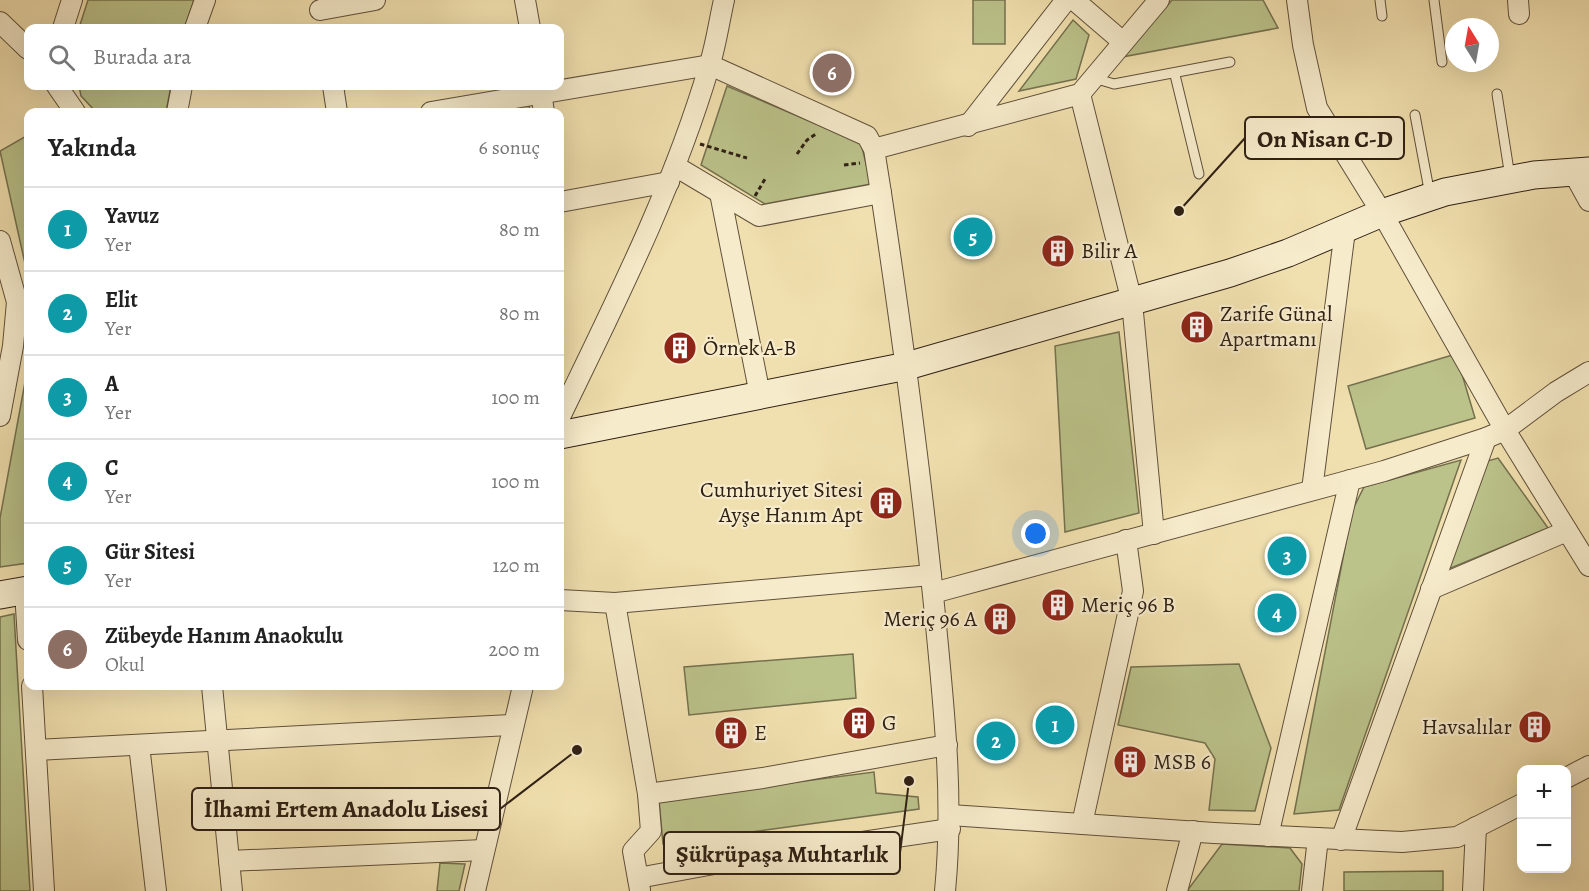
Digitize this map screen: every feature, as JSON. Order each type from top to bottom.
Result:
[{"type":"main road","points":[[564,434],[907,366],[1230,273],[1345,230],[1382,213],[1431,197],[1511,180],[1581,171]]},
{"type":"street","points":[[64,24],[72,0]]},
{"type":"street","points":[[196,24],[205,0]]},
{"type":"street","points":[[321,13],[375,0]]},
{"type":"street","points":[[525,0],[529,24]]},
{"type":"street","points":[[564,409],[641,248],[672,174],[710,65],[724,0]]},
{"type":"street","points":[[968,126],[1066,0]]},
{"type":"street","points":[[1074,0],[1123,42]]},
{"type":"street","points":[[871,156],[1080,94],[1159,0]]},
{"type":"street","points":[[1297,0],[1303,45],[1317,108],[1382,213],[1505,429],[1589,566]]},
{"type":"street","points":[[0,22],[24,45]]},
{"type":"street","points":[[564,86],[710,65],[867,136],[881,193],[907,366],[932,584],[947,745],[950,822],[945,891]]},
{"type":"street","points":[[60,90],[72,108]]},
{"type":"street","points":[[178,108],[181,90]]},
{"type":"street","points":[[334,90],[336,108]]},
{"type":"street","points":[[450,108],[536,90]]},
{"type":"street","points":[[541,90],[543,108]]},
{"type":"street","points":[[1080,94],[1132,302],[1154,534]]},
{"type":"street","points":[[1581,171],[1589,201]]},
{"type":"street","points":[[564,201],[672,174],[720,193],[759,216],[881,193]]},
{"type":"street","points":[[720,193],[760,395]]},
{"type":"street","points":[[1312,490],[1345,230]]},
{"type":"street","points":[[0,241],[16,302],[8,314],[14,346],[0,416]]},
{"type":"street","points":[[564,600],[615,603],[932,584],[1154,534],[1350,480],[1486,438],[1505,429],[1556,392],[1589,372]]},
{"type":"street","points":[[1341,840],[1486,438]]},
{"type":"street","points":[[1268,836],[1350,480]]},
{"type":"street","points":[[1431,589],[1568,531]]},
{"type":"street","points":[[1082,824],[1133,591],[1126,540]]},
{"type":"street","points":[[18,592],[24,621]]},
{"type":"street","points":[[615,603],[648,794],[651,831],[633,851],[639,885],[714,864],[950,822],[1082,824],[1402,842],[1457,837],[1517,806]]},
{"type":"street","points":[[32,690],[44,891]]},
{"type":"street","points":[[213,690],[216,740],[232,891]]},
{"type":"street","points":[[475,891],[511,725],[522,690]]},
{"type":"street","points":[[36,750],[511,725]]},
{"type":"street","points":[[139,745],[156,891]]},
{"type":"street","points":[[648,794],[763,778],[947,745]]},
{"type":"street","points":[[1571,775],[1589,766]]},
{"type":"street","points":[[1473,891],[1476,827]]},
{"type":"street","points":[[1177,891],[1193,831]]},
{"type":"street","points":[[1312,891],[1318,838]]},
{"type":"street","points":[[230,861],[484,850]]},
{"type":"lane","points":[[1380,0],[1382,16]]},
{"type":"lane","points":[[1434,0],[1442,62]]},
{"type":"lane","points":[[1094,78],[1114,84],[1175,75],[1230,62]]},
{"type":"lane","points":[[1175,75],[1199,174]]},
{"type":"lane","points":[[1497,94],[1511,180]]},
{"type":"lane","points":[[1414,115],[1431,197]]},
{"type":"path","points":[[797,154],[807,140],[820,131]]},
{"type":"path","points":[[698,143],[747,158]]},
{"type":"path","points":[[844,165],[871,156]]},
{"type":"path","points":[[751,203],[765,179]]},
{"type":"green space","points":[[88,0],[194,0],[186,24],[80,24]]},
{"type":"green space","points":[[973,0],[1005,0],[1005,44],[973,44]]},
{"type":"green space","points":[[1172,0],[1263,0],[1278,28],[1122,57]]},
{"type":"green space","points":[[1073,20],[1089,35],[1076,79],[1019,91]]},
{"type":"green space","points":[[727,86],[861,143],[871,184],[765,204],[701,165]]},
{"type":"green space","points":[[80,90],[170,90],[167,108],[92,108],[81,96]]},
{"type":"green space","points":[[529,105],[529,108],[511,108]]},
{"type":"green space","points":[[24,137],[24,259],[0,151]]},
{"type":"green space","points":[[1119,332],[1139,513],[1065,532],[1055,346]]},
{"type":"green space","points":[[1456,354],[1475,418],[1366,449],[1348,386]]},
{"type":"green space","points":[[24,388],[24,564],[0,567],[0,518]]},
{"type":"green space","points":[[1498,458],[1548,528],[1446,570],[1484,462]]},
{"type":"green space","points":[[1461,460],[1339,810],[1294,814],[1352,511],[1364,487]]},
{"type":"green space","points":[[14,614],[30,891],[0,891],[0,617]]},
{"type":"green space","points":[[853,654],[856,698],[689,715],[684,667]]},
{"type":"green space","points":[[1239,664],[1271,748],[1255,811],[1209,810],[1215,759],[1205,743],[1118,725],[1131,667]]},
{"type":"green space","points":[[874,772],[876,793],[918,797],[919,809],[663,844],[659,800]]},
{"type":"green space","points":[[1222,844],[1290,848],[1302,864],[1299,891],[1187,891]]},
{"type":"green space","points":[[440,863],[465,864],[459,891],[437,891]]},
{"type":"green space","points":[[1443,871],[1443,891],[1344,891],[1344,872]]},
{"type":"place","name":"Zübeyde Hanım Anaokulu","points":[[832,73]]},
{"type":"place","name":"On Nisan C-D","points":[[1179,211]]},
{"type":"place","name":"Gür Sitesi","points":[[973,237]]},
{"type":"place","name":"Bilir A","points":[[1058,251]]},
{"type":"place","name":"Zarife Günal Apartmanı","points":[[1197,327]]},
{"type":"place","name":"Örnek A-B","points":[[680,348]]},
{"type":"place","name":"Cumhuriyet Sitesi Ayşe Hanım Apt","points":[[886,503]]},
{"type":"place","name":"A","points":[[1287,556]]},
{"type":"place","name":"Meriç 96 B","points":[[1058,605]]},
{"type":"place","name":"C","points":[[1277,613]]},
{"type":"place","name":"Meriç 96 A","points":[[1000,619]]},
{"type":"place","name":"G","points":[[859,723]]},
{"type":"place","name":"Yavuz","points":[[1055,725]]},
{"type":"place","name":"Havsalılar","points":[[1535,727]]},
{"type":"place","name":"E","points":[[731,733]]},
{"type":"place","name":"Elit","points":[[996,741]]},
{"type":"place","name":"İlhami Ertem Anadolu Lisesi","points":[[577,750]]},
{"type":"place","name":"MSB 6","points":[[1130,762]]},
{"type":"place","name":"Şükrüpaşa Muhtarlık","points":[[909,781]]}]
